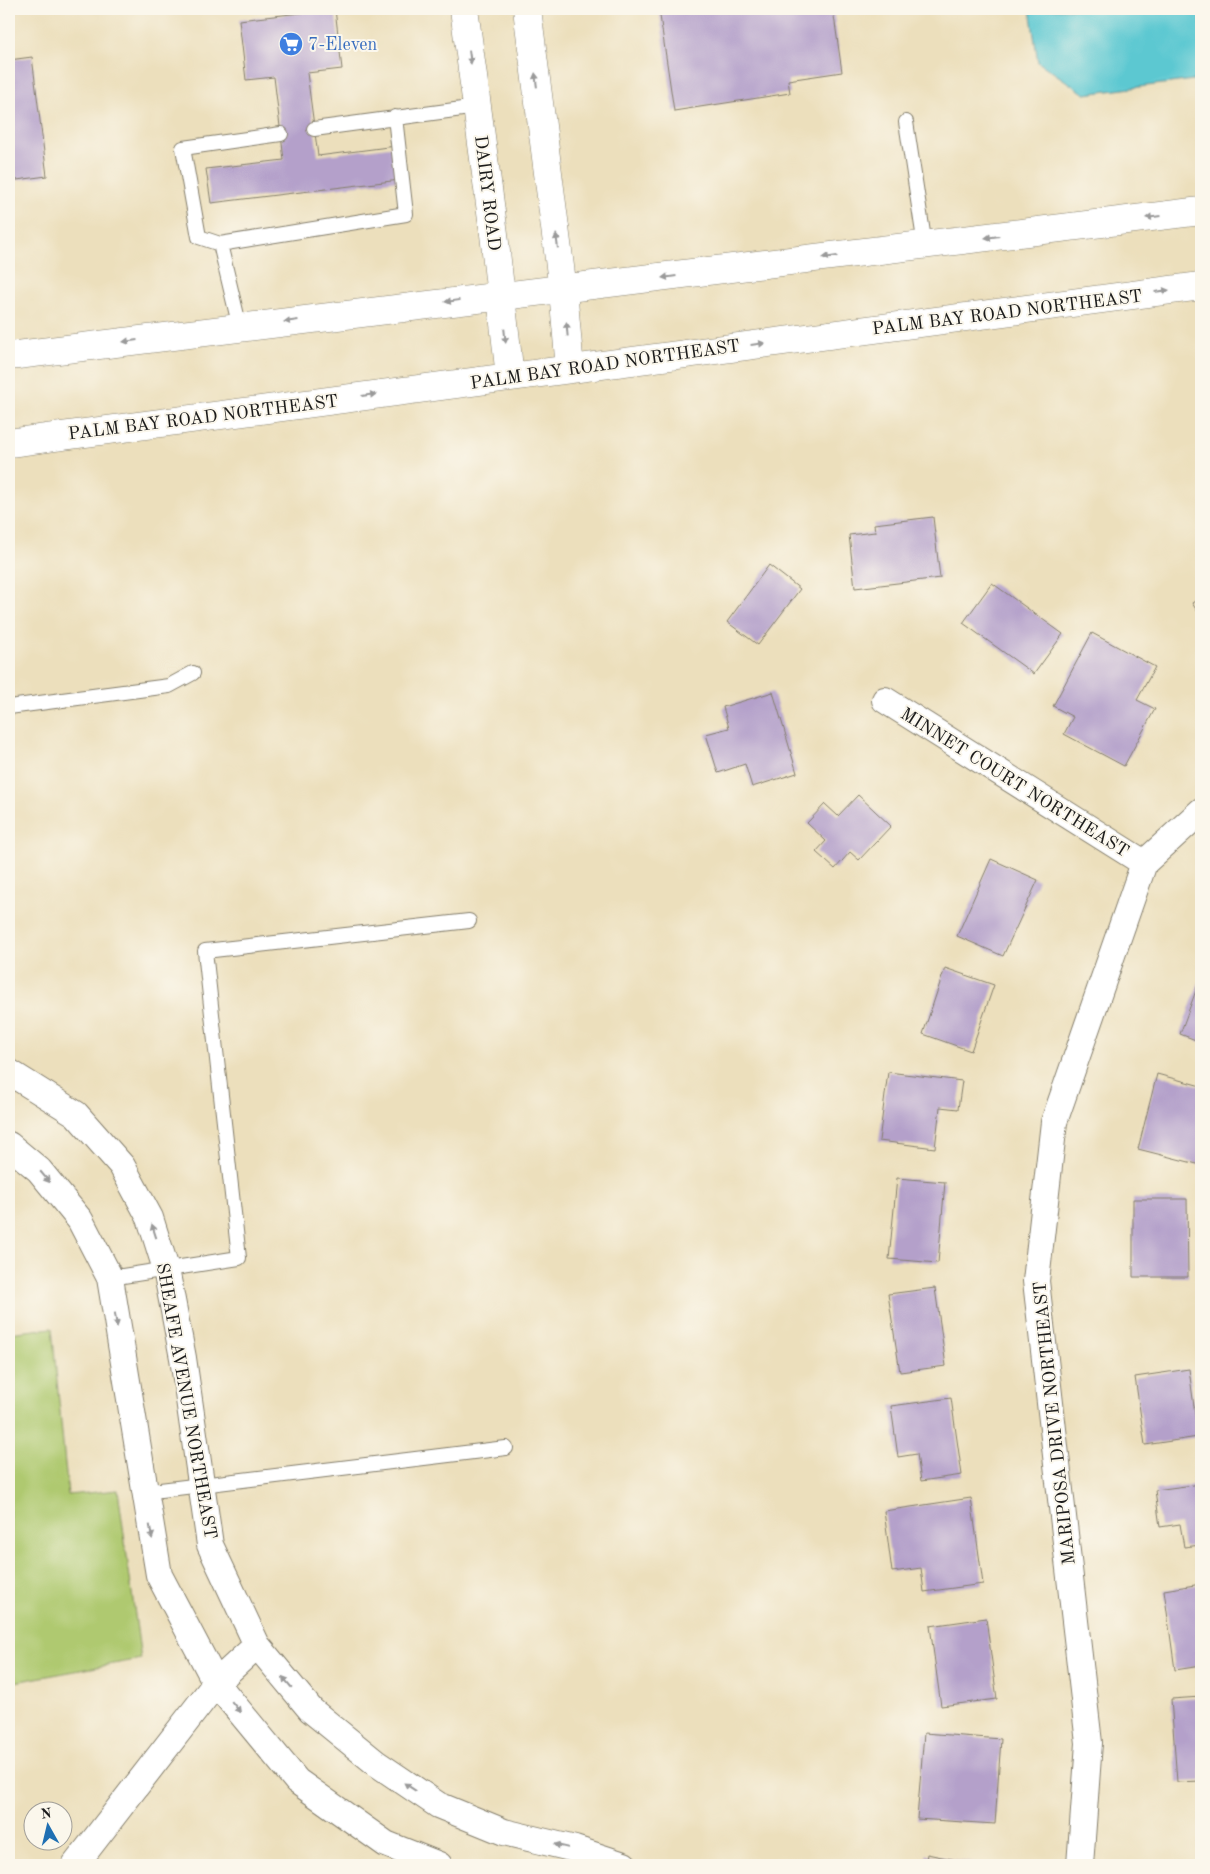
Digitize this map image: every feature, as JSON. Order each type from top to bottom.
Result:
[{"type":"main road","name":"DAIRY ROAD","points":[[464,9],[510,377]]},
{"type":"main road","points":[[527,9],[563,290],[570,369]]},
{"type":"main road","points":[[9,356],[1201,211]]},
{"type":"main road","name":"PALM BAY ROAD NORTHEAST","points":[[9,443],[1201,286]]},
{"type":"street","name":"MINNET COURT NORTHEAST","points":[[885,700],[1144,863]]},
{"type":"street","name":"MARIPOSA DRIVE NORTHEAST","points":[[1080,1865],[1089,1743],[1036,1281],[1054,1122],[1144,863],[1201,811]]},
{"type":"street","name":"SHEAFE AVENUE NORTHEAST","points":[[11,1078],[76,1114],[122,1166],[150,1218],[166,1269],[183,1358],[210,1545],[256,1645],[311,1710],[376,1764],[438,1805],[504,1832],[575,1849],[624,1865]]},
{"type":"street","points":[[9,1145],[39,1170],[80,1220],[110,1278],[159,1575],[216,1683],[296,1781],[386,1844],[439,1865]]},
{"type":"street","points":[[75,1865],[216,1683],[256,1645]]},
{"type":"lane","points":[[314,129],[477,107]]},
{"type":"lane","points":[[281,134],[183,148],[199,237],[220,244],[406,214],[395,117]]},
{"type":"lane","points":[[906,122],[925,246]]},
{"type":"lane","points":[[220,244],[240,328]]},
{"type":"lane","points":[[9,707],[169,686],[193,673]]},
{"type":"lane","points":[[110,1278],[239,1258],[205,951],[468,921]]},
{"type":"lane","points":[[144,1492],[506,1448]]},
{"type":"green space","points":[[52,1328],[68,1495],[118,1490],[141,1659],[9,1683],[9,1333]]},
{"type":"water","points":[[1030,9],[1201,9],[1201,79],[1085,94],[1038,62]]},
{"type":"building","name":"7-Eleven","points":[[335,9],[342,69],[307,73],[318,156],[396,146],[400,180],[211,203],[206,169],[284,160],[274,77],[246,80],[239,20]]},
{"type":"building","points":[[659,9],[833,9],[842,72],[788,80],[790,93],[674,111]]},
{"type":"building","points":[[32,57],[47,176],[9,181],[9,60]]},
{"type":"building","points":[[933,517],[940,578],[855,588],[849,535],[875,532],[874,524]]},
{"type":"building","points":[[769,565],[800,589],[758,645],[727,622]]},
{"type":"building","points":[[992,583],[1063,634],[1034,674],[963,623]]},
{"type":"building","points":[[1201,597],[1201,617],[1192,603]]},
{"type":"building","points":[[1092,633],[1155,667],[1137,700],[1155,709],[1124,766],[1064,734],[1073,717],[1053,706]]},
{"type":"building","points":[[773,692],[797,773],[752,787],[745,764],[718,773],[706,734],[729,728],[723,707]]},
{"type":"building","points":[[858,795],[891,826],[859,860],[850,852],[835,869],[816,852],[826,841],[807,823],[825,804],[838,816]]},
{"type":"building","points":[[991,859],[1038,880],[1003,956],[957,936]]},
{"type":"building","points":[[945,968],[994,985],[971,1051],[923,1034]]},
{"type":"building","points":[[1201,977],[1201,1042],[1180,1034]]},
{"type":"building","points":[[888,1072],[962,1081],[958,1109],[940,1107],[935,1148],[879,1141]]},
{"type":"building","points":[[1157,1074],[1201,1086],[1197,1112],[1201,1113],[1201,1165],[1138,1149]]},
{"type":"building","points":[[897,1178],[945,1182],[938,1263],[889,1259]]},
{"type":"building","points":[[1133,1199],[1187,1199],[1188,1277],[1133,1277]]},
{"type":"building","points":[[935,1288],[946,1366],[900,1372],[888,1294]]},
{"type":"building","points":[[1189,1369],[1198,1437],[1145,1445],[1135,1377]]},
{"type":"building","points":[[951,1398],[962,1475],[921,1481],[917,1454],[898,1457],[891,1406]]},
{"type":"building","points":[[1201,1484],[1201,1545],[1184,1547],[1180,1524],[1160,1527],[1155,1490]]},
{"type":"building","points":[[971,1498],[983,1584],[924,1592],[921,1568],[892,1572],[884,1511]]},
{"type":"building","points":[[1201,1584],[1201,1666],[1175,1670],[1164,1590]]},
{"type":"building","points":[[986,1618],[997,1699],[941,1706],[930,1626]]},
{"type":"building","points":[[1201,1697],[1201,1781],[1177,1782],[1171,1699]]},
{"type":"building","points":[[924,1733],[1001,1739],[995,1824],[917,1819]]},
{"type":"building","points":[[927,1854],[976,1864],[976,1865],[925,1865]]},
{"type":"place","name":"7-Eleven","points":[[291,44]]}]
